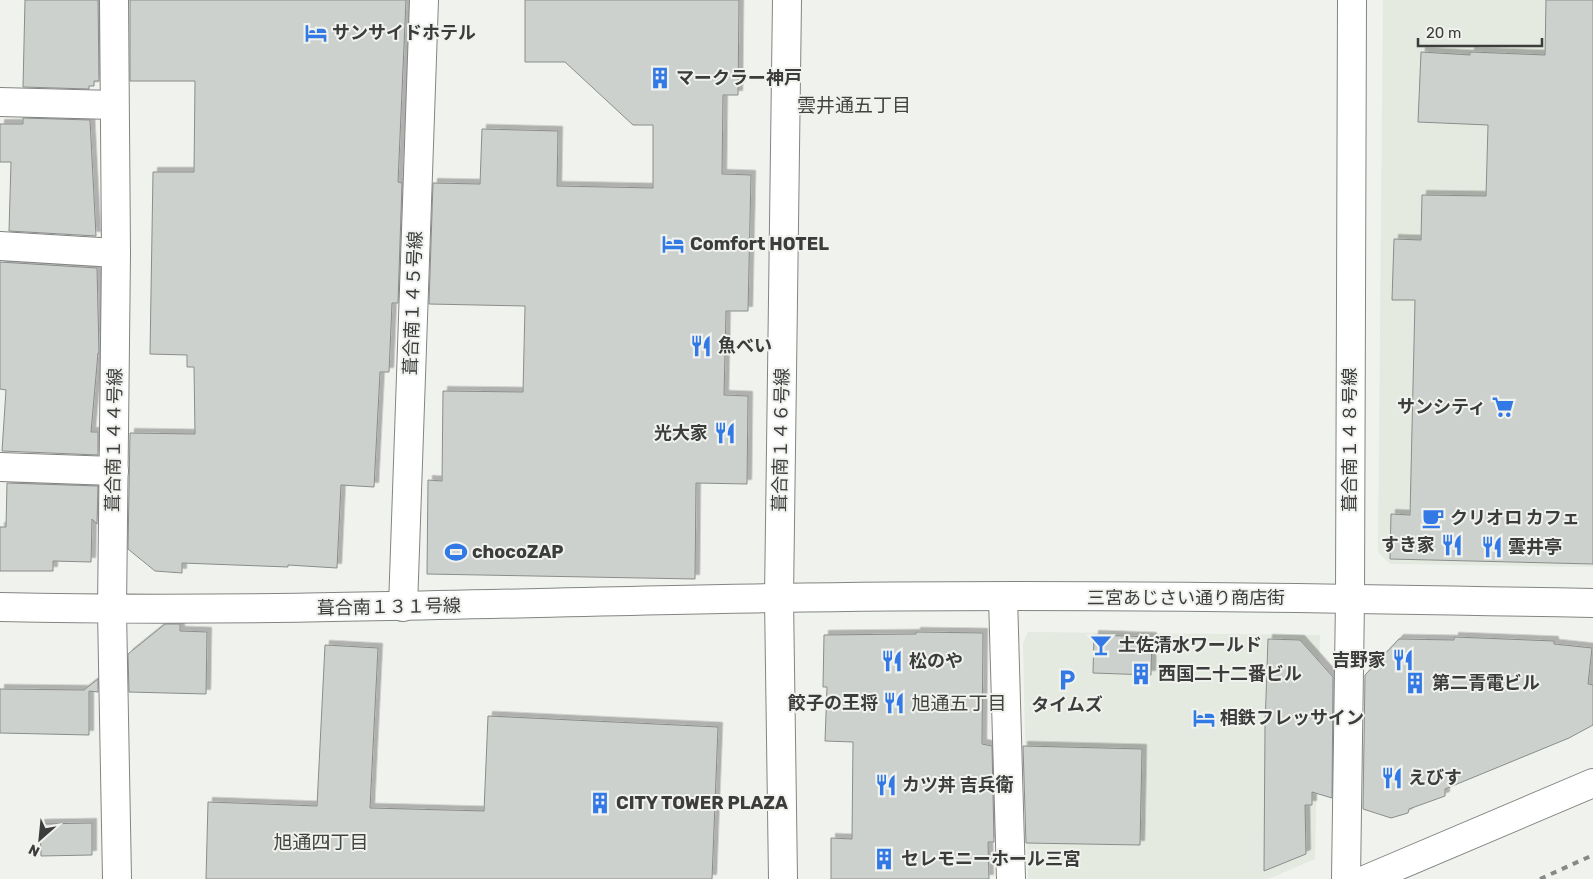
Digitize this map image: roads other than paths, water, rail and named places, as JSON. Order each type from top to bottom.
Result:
[{"type":"street","name":"葺合南１４４号線","points":[[114,0],[116,253],[112,610],[117,879]]},
{"type":"street","name":"葺合南１４５号線","points":[[403,607],[424,0]]},
{"type":"street","name":"葺合南１４６号線","points":[[783,879],[779,598],[787,0]]},
{"type":"street","name":"葺合南１４８号線","points":[[1346,879],[1350,599],[1352,0]]},
{"type":"street","points":[[0,102],[114,105]]},
{"type":"street","points":[[0,246],[116,253]]},
{"type":"street","points":[[0,467],[114,470]]},
{"type":"street","points":[[1003,597],[1011,879]]},
{"type":"street","name":"葺合南１３１号線","points":[[0,607],[112,610],[403,607],[779,598]]},
{"type":"street","name":"三宮あじさい通り商店街","points":[[779,598],[1350,599],[1593,603]]},
{"type":"street","points":[[1368,879],[1593,783]]},
{"type":"railway","points":[[1540,879],[1593,855]]},
{"type":"place","name":"サンサイドホテル","points":[[316,33]]},
{"type":"place","name":"マークラー神戸","points":[[660,78]]},
{"type":"place","name":"Comfort HOTEL","points":[[673,244]]},
{"type":"place","name":"魚べい","points":[[701,346]]},
{"type":"place","name":"サンシティ","points":[[1503,407]]},
{"type":"place","name":"光大家","points":[[725,433]]},
{"type":"place","name":"クリオロ カフェ","points":[[1433,518]]},
{"type":"place","name":"すき家","points":[[1452,545]]},
{"type":"place","name":"雲井亭","points":[[1492,547]]},
{"type":"place","name":"chocoZAP","points":[[456,552]]},
{"type":"place","name":"土佐清水ワールド","points":[[1101,645]]},
{"type":"place","name":"吉野家","points":[[1403,660]]},
{"type":"place","name":"松のや","points":[[892,661]]},
{"type":"place","name":"西国二十二番ビル","points":[[1141,674]]},
{"type":"place","name":"タイムズ","points":[[1067,680]]},
{"type":"place","name":"第二青電ビル","points":[[1415,683]]},
{"type":"place","name":"餃子の王将","points":[[894,703]]},
{"type":"place","name":"相鉄フレッサイン","points":[[1204,718]]},
{"type":"place","name":"えびす","points":[[1392,778]]},
{"type":"place","name":"カツ丼 吉兵衛","points":[[886,785]]},
{"type":"place","name":"CITY TOWER PLAZA","points":[[600,803]]},
{"type":"place","name":"セレモニーホール三宮","points":[[884,859]]},
{"type":"district","name":"雲井通五丁目","points":[[854,105]]},
{"type":"district","name":"旭通五丁目","points":[[959,703]]},
{"type":"district","name":"旭通四丁目","points":[[321,842]]}]
